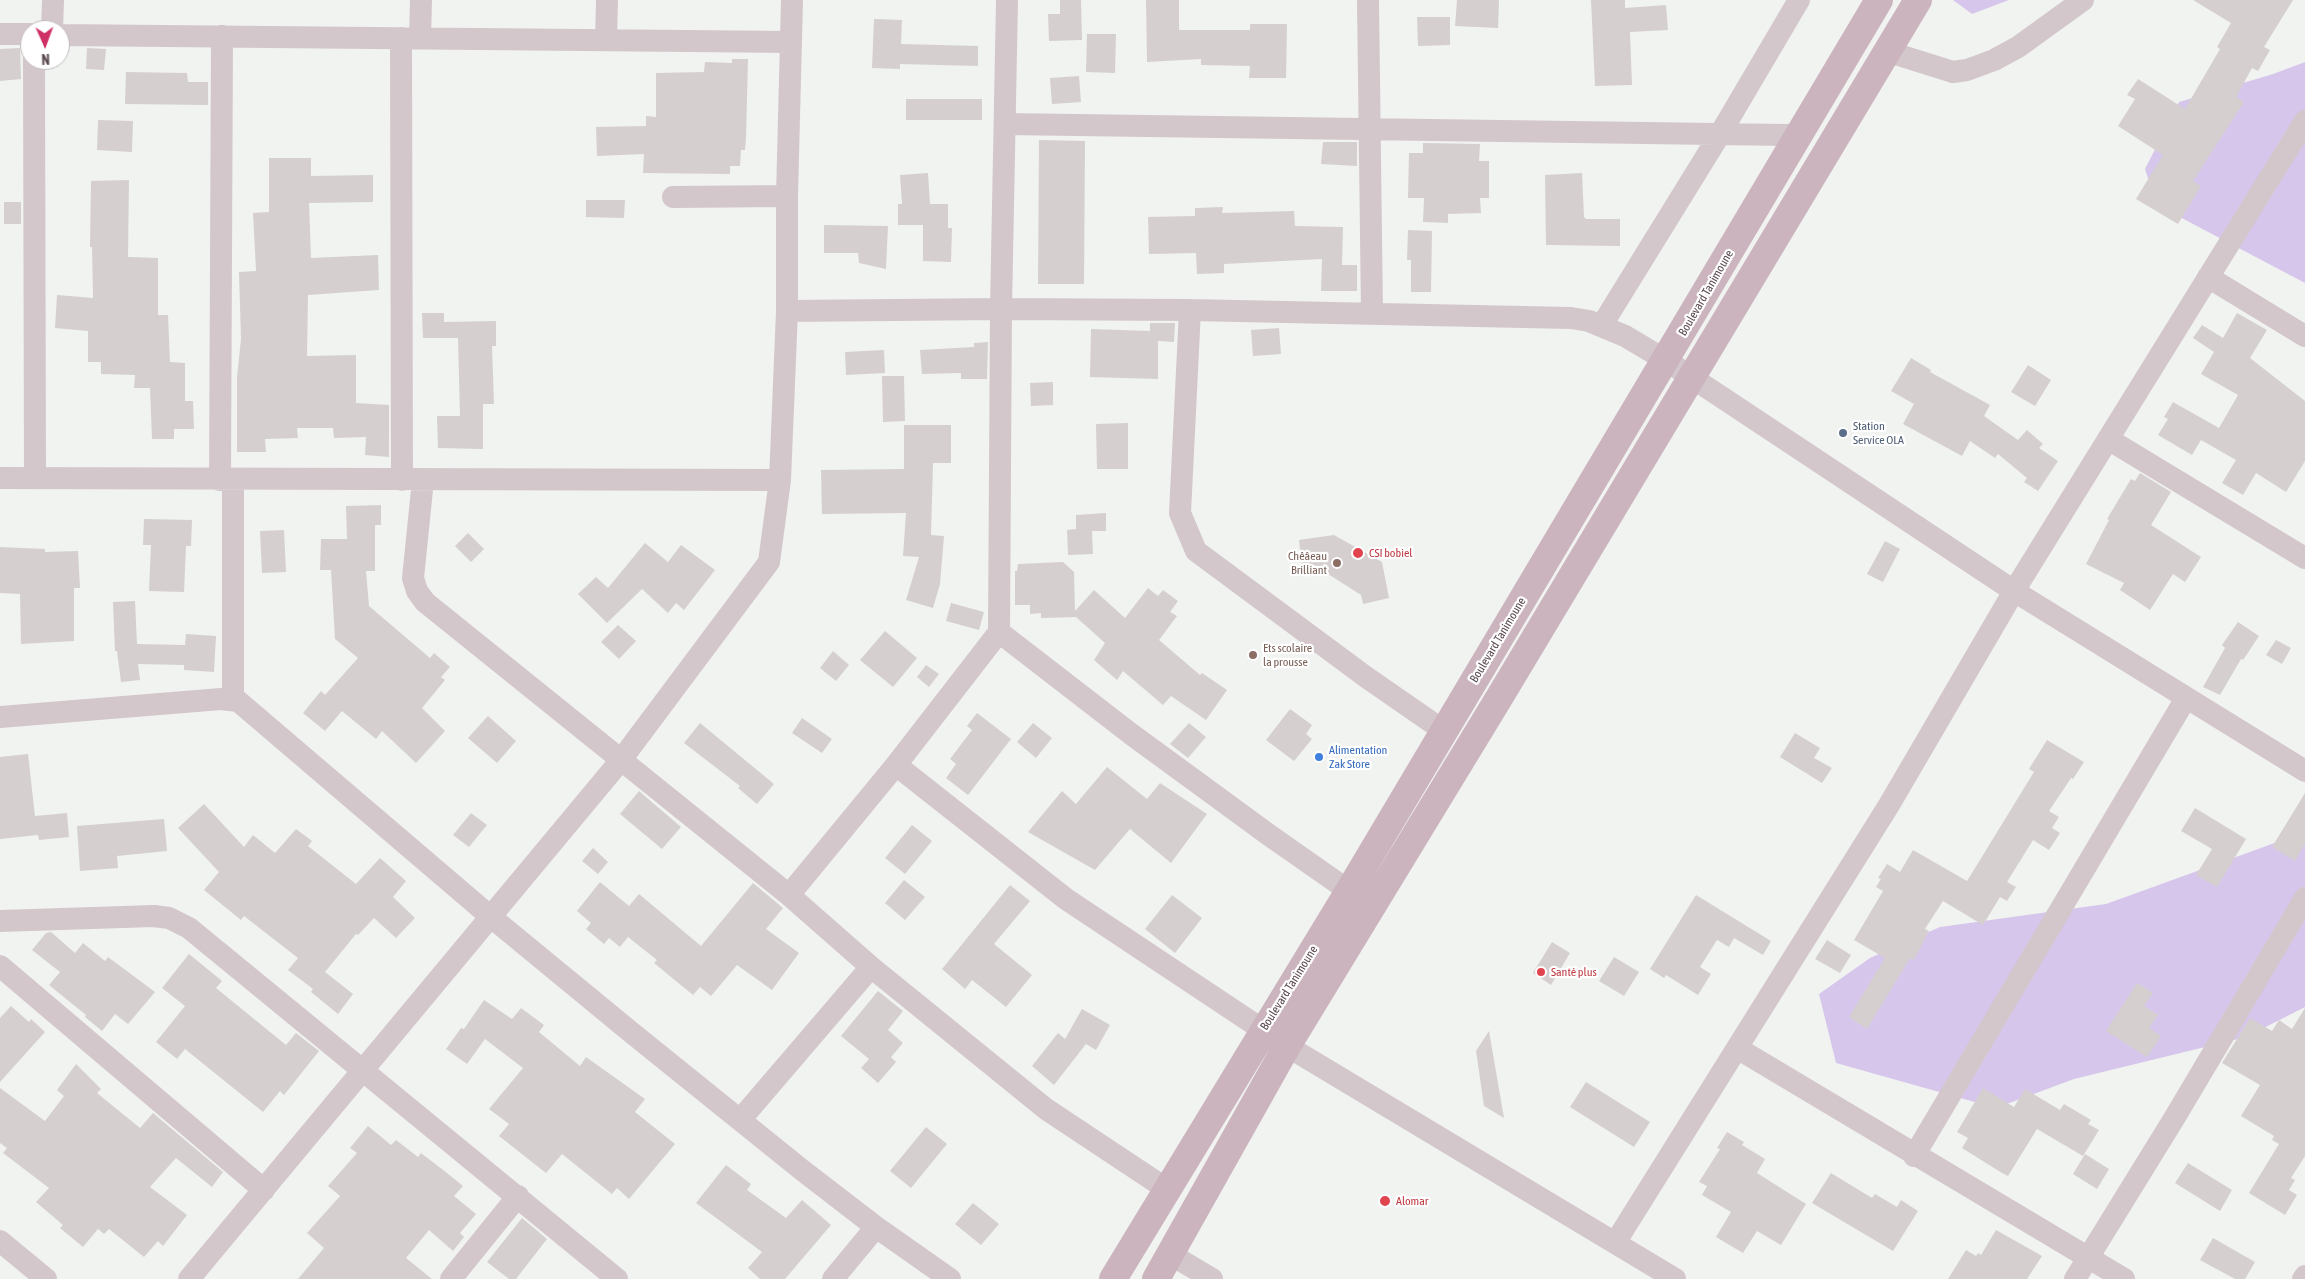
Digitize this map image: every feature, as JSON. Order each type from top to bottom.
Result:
[{"type":"main road","name":"Boulevard Tanimoune","points":[[1113,1279],[1349,891],[1667,361],[1799,133],[1879,0]]},
{"type":"main road","points":[[1156,1279],[1287,1046],[1692,378],[1918,0]]},
{"type":"street","points":[[52,20],[53,0]]},
{"type":"street","points":[[421,0],[410,38],[413,578],[417,591],[425,602],[789,895],[871,967],[1060,1121],[1168,1190]]},
{"type":"street","points":[[606,40],[607,0]]},
{"type":"street","points":[[190,1279],[361,1071],[622,760],[769,562],[780,480],[787,312],[787,196],[792,0]]},
{"type":"street","points":[[789,895],[896,766],[999,632],[1001,309],[1007,0]]},
{"type":"street","points":[[1368,0],[1372,314]]},
{"type":"street","points":[[1602,325],[1720,134],[1799,0]]},
{"type":"street","points":[[1886,51],[1953,72],[1967,70],[1994,60],[2018,47],[2083,0]]},
{"type":"street","points":[[0,34],[20,34]]},
{"type":"street","points":[[70,35],[791,42]]},
{"type":"street","points":[[222,36],[226,480],[233,700]]},
{"type":"street","points":[[34,70],[34,478]]},
{"type":"street","points":[[1615,1243],[1889,805],[2014,591],[2305,121]]},
{"type":"street","points":[[1005,124],[1720,134],[1799,133]]},
{"type":"street","points":[[673,197],[787,196]]},
{"type":"street","points":[[2208,277],[2305,336]]},
{"type":"street","points":[[787,312],[1001,309],[1190,310],[1572,318],[1602,325],[1667,361],[2014,591],[2305,772]]},
{"type":"street","points":[[1190,310],[1180,513],[1196,551],[1366,677],[1444,731]]},
{"type":"street","points":[[2108,438],[2305,558]]},
{"type":"street","points":[[0,478],[780,480]]},
{"type":"street","points":[[999,632],[1215,796],[1349,891]]},
{"type":"street","points":[[1914,1156],[2186,698]]},
{"type":"street","points":[[0,717],[233,700],[246,708],[491,917],[740,1120],[876,1227],[950,1279]]},
{"type":"street","points":[[896,766],[1066,899],[1287,1046],[1675,1279]]},
{"type":"street","points":[[2075,1279],[2176,1117],[2305,898]]},
{"type":"street","points":[[0,920],[154,916],[169,918],[189,928],[361,1071],[518,1196],[617,1279]]},
{"type":"street","points":[[0,966],[264,1190]]},
{"type":"street","points":[[740,1120],[871,967]]},
{"type":"street","points":[[1736,1048],[1914,1156],[2088,1256],[2124,1279]]},
{"type":"street","points":[[452,1279],[518,1196]]},
{"type":"street","points":[[833,1279],[876,1227]]},
{"type":"street","points":[[0,1241],[46,1279]]},
{"type":"street","points":[[1170,1254],[1212,1279]]},
{"type":"shaded area","points":[[1953,0],[2009,0],[1972,14]]},
{"type":"shaded area","points":[[2305,62],[2305,283],[2157,205],[2145,169],[2179,102],[2273,74]]},
{"type":"shaded area","points":[[2305,832],[2305,1007],[2246,1037],[2074,1079],[1996,1108],[1836,1063],[1819,994],[1870,958],[1940,927],[2106,904]]},
{"type":"building","points":[[1060,0],[1081,0],[1082,40],[1049,41],[1048,14],[1060,14]]},
{"type":"building","points":[[1146,0],[1179,0],[1179,30],[1250,30],[1250,24],[1287,24],[1286,78],[1249,78],[1250,66],[1201,65],[1201,59],[1147,62]]},
{"type":"building","points":[[1457,0],[1499,0],[1498,28],[1455,26]]},
{"type":"building","points":[[1591,0],[1625,0],[1625,8],[1666,5],[1668,30],[1630,32],[1632,85],[1595,86]]},
{"type":"building","points":[[2193,0],[2293,0],[2264,47],[2270,50],[2258,71],[2252,68],[2236,97],[2244,102],[2193,181],[2201,186],[2178,224],[2136,199],[2163,155],[2118,126],[2135,99],[2127,95],[2138,79],[2185,109],[2220,49],[2217,47],[2231,23]]},
{"type":"building","points":[[1417,17],[1450,17],[1450,45],[1418,46]]},
{"type":"building","points":[[874,19],[902,20],[901,44],[978,46],[978,66],[900,64],[900,69],[872,68]]},
{"type":"building","points":[[1087,34],[1116,34],[1115,73],[1086,72]]},
{"type":"building","points":[[20,48],[21,79],[0,81],[0,49]]},
{"type":"building","points":[[87,48],[106,49],[104,70],[86,69]]},
{"type":"building","points":[[732,59],[748,59],[745,150],[741,150],[740,166],[730,166],[730,174],[643,173],[644,154],[597,156],[596,127],[646,126],[646,116],[656,117],[656,73],[704,72],[705,62],[732,63]]},
{"type":"building","points":[[126,72],[187,73],[188,82],[208,82],[208,105],[125,104]]},
{"type":"building","points":[[1079,76],[1081,102],[1052,104],[1050,78]]},
{"type":"building","points":[[906,99],[982,99],[982,120],[906,120]]},
{"type":"building","points":[[98,120],[133,121],[132,152],[97,150]]},
{"type":"building","points":[[1039,140],[1085,141],[1084,284],[1038,284]]},
{"type":"building","points":[[1323,142],[1357,142],[1357,166],[1321,164]]},
{"type":"building","points":[[1423,143],[1480,144],[1479,161],[1489,161],[1489,198],[1480,198],[1481,213],[1448,214],[1448,223],[1423,222],[1424,198],[1408,198],[1409,153],[1423,153]]},
{"type":"building","points":[[269,158],[311,158],[311,176],[373,175],[373,202],[309,203],[311,258],[378,255],[379,290],[308,295],[307,356],[356,355],[356,403],[389,405],[389,457],[365,455],[366,437],[334,438],[333,428],[297,428],[298,438],[265,439],[266,452],[237,452],[237,377],[241,339],[239,272],[256,271],[253,213],[269,212]]},
{"type":"building","points":[[928,173],[930,204],[948,204],[948,228],[952,228],[951,262],[923,261],[923,225],[898,225],[898,204],[902,204],[900,175]]},
{"type":"building","points":[[1582,173],[1584,217],[1586,219],[1620,219],[1620,246],[1546,245],[1545,175]]},
{"type":"building","points":[[129,180],[128,257],[158,258],[158,315],[168,315],[170,362],[185,363],[185,401],[193,401],[194,429],[174,429],[174,439],[152,439],[150,388],[134,388],[135,375],[101,374],[101,362],[88,362],[88,331],[55,328],[57,295],[93,298],[92,247],[90,247],[91,181]]},
{"type":"building","points":[[586,200],[625,200],[624,218],[586,217]]},
{"type":"building","points":[[4,202],[21,202],[21,224],[4,224]]},
{"type":"building","points":[[1223,207],[1222,213],[1294,211],[1295,226],[1343,227],[1342,265],[1357,265],[1357,291],[1321,291],[1322,259],[1224,264],[1224,273],[1197,274],[1196,253],[1149,254],[1148,217],[1195,216],[1195,208]]},
{"type":"building","points":[[824,225],[888,226],[886,269],[859,263],[858,253],[824,253]]},
{"type":"building","points":[[1408,230],[1432,231],[1431,292],[1411,292],[1411,260],[1407,260]]},
{"type":"building","points":[[422,313],[444,313],[444,322],[496,321],[496,346],[492,346],[494,404],[483,404],[483,449],[438,448],[437,416],[460,416],[458,338],[423,338]]},
{"type":"building","points":[[2237,313],[2267,330],[2250,358],[2305,401],[2305,461],[2286,492],[2256,473],[2243,495],[2222,483],[2236,460],[2201,440],[2192,455],[2158,435],[2168,419],[2164,417],[2173,402],[2219,428],[2238,395],[2201,374],[2214,352],[2193,338],[2202,325],[2223,338]]},
{"type":"building","points":[[1150,323],[1175,323],[1174,342],[1158,341],[1158,379],[1090,377],[1091,329],[1150,331]]},
{"type":"building","points":[[1279,328],[1281,354],[1253,356],[1251,330]]},
{"type":"building","points":[[988,342],[987,379],[961,379],[961,373],[922,374],[920,350],[974,347],[974,343]]},
{"type":"building","points":[[884,350],[885,373],[846,375],[845,352]]},
{"type":"building","points":[[1911,358],[1931,370],[1930,372],[1990,405],[1984,416],[2018,440],[2027,430],[2043,444],[2039,448],[2058,461],[2038,491],[2024,482],[2027,478],[1998,454],[1995,458],[1970,441],[1962,456],[1903,424],[1914,404],[1891,391]]},
{"type":"building","points":[[2028,365],[2051,380],[2035,406],[2011,392]]},
{"type":"building","points":[[882,376],[904,376],[905,421],[883,422]]},
{"type":"building","points":[[1053,382],[1053,405],[1031,406],[1030,383]]},
{"type":"building","points":[[1128,423],[1128,469],[1097,469],[1096,424]]},
{"type":"building","points":[[904,425],[951,425],[951,463],[933,463],[931,535],[944,536],[940,584],[933,608],[906,600],[919,557],[903,556],[906,513],[822,514],[821,470],[904,469]]},
{"type":"building","points":[[2140,473],[2171,492],[2151,525],[2201,557],[2185,582],[2173,574],[2150,610],[2120,590],[2124,583],[2086,564],[2109,520],[2107,519],[2131,479],[2135,481]]},
{"type":"building","points":[[381,505],[381,525],[375,525],[375,571],[366,571],[369,606],[430,658],[434,653],[450,667],[441,677],[445,680],[422,708],[445,731],[416,763],[382,731],[376,739],[342,711],[325,731],[303,713],[321,691],[325,695],[358,658],[335,639],[331,570],[320,570],[321,539],[347,539],[346,506]]},
{"type":"building","points":[[1106,513],[1106,531],[1092,531],[1093,554],[1068,555],[1067,530],[1076,529],[1076,515]]},
{"type":"building","points":[[144,519],[192,520],[191,546],[186,546],[184,592],[149,591],[151,545],[143,545]]},
{"type":"building","points":[[284,530],[286,572],[262,573],[260,531]]},
{"type":"building","points":[[468,533],[484,549],[471,562],[455,546]]},
{"type":"building","points":[[1334,535],[1382,562],[1389,598],[1363,604],[1361,595],[1314,565],[1302,567],[1299,540]]},
{"type":"building","points":[[1885,541],[1900,549],[1883,582],[1867,574]]},
{"type":"building","points":[[645,543],[668,562],[681,545],[715,570],[684,610],[676,603],[668,613],[642,589],[607,623],[578,594],[596,577],[608,588]]},
{"type":"building","points":[[0,547],[45,549],[45,552],[78,551],[80,588],[74,588],[74,641],[21,644],[20,594],[0,593]]},
{"type":"building","points":[[1063,562],[1074,572],[1075,611],[1094,590],[1125,618],[1148,588],[1158,596],[1163,590],[1178,601],[1170,612],[1177,616],[1159,640],[1200,675],[1202,673],[1227,690],[1206,720],[1171,696],[1163,705],[1123,671],[1117,680],[1094,660],[1105,643],[1076,617],[1041,618],[1041,613],[1030,614],[1030,605],[1015,605],[1015,571],[1017,571],[1018,564]]},
{"type":"building","points":[[135,601],[137,644],[185,645],[186,634],[216,636],[214,672],[184,670],[184,665],[138,664],[140,680],[121,682],[117,651],[115,651],[113,602]]},
{"type":"building","points":[[951,603],[984,612],[979,630],[946,621]]},
{"type":"building","points":[[2238,622],[2259,636],[2243,660],[2241,659],[2220,695],[2203,687],[2225,648],[2222,645]]},
{"type":"building","points":[[618,625],[636,641],[619,659],[601,642]]},
{"type":"building","points":[[885,631],[917,658],[893,687],[860,660]]},
{"type":"building","points":[[2276,640],[2291,648],[2282,664],[2266,655]]},
{"type":"building","points":[[833,651],[849,665],[836,681],[820,668]]},
{"type":"building","points":[[926,665],[939,674],[929,687],[917,677]]},
{"type":"building","points":[[1290,709],[1312,725],[1306,734],[1312,739],[1294,761],[1266,740]]},
{"type":"building","points":[[977,713],[1011,739],[968,795],[946,778],[956,764],[950,759],[972,730],[967,726]]},
{"type":"building","points":[[488,716],[516,741],[497,763],[468,738]]},
{"type":"building","points":[[802,718],[832,739],[822,753],[792,733]]},
{"type":"building","points":[[700,723],[774,784],[757,804],[738,788],[740,786],[684,743]]},
{"type":"building","points":[[1033,723],[1052,738],[1036,758],[1017,742]]},
{"type":"building","points":[[1189,723],[1206,737],[1188,758],[1170,744]]},
{"type":"building","points":[[1795,733],[1820,748],[1814,758],[1832,768],[1822,783],[1780,757]]},
{"type":"building","points":[[2047,740],[2084,762],[2049,811],[2059,817],[2052,828],[2060,833],[2049,850],[2033,840],[2007,882],[2016,887],[2007,901],[2000,897],[1983,925],[1943,901],[1925,929],[1929,931],[1914,960],[1910,958],[1867,1029],[1849,1017],[1885,958],[1854,940],[1883,891],[1876,887],[1881,879],[1878,878],[1887,864],[1900,872],[1913,850],[1967,881],[2034,772],[2029,769]]},
{"type":"building","points":[[28,754],[35,816],[67,813],[69,837],[39,840],[38,835],[0,839],[0,757]]},
{"type":"building","points":[[1107,767],[1147,799],[1160,783],[1207,814],[1171,863],[1130,829],[1095,870],[1028,832],[1062,791],[1076,804]]},
{"type":"building","points":[[639,791],[681,827],[662,849],[620,814]]},
{"type":"building","points":[[2305,793],[2305,844],[2295,861],[2272,847]]},
{"type":"building","points":[[204,804],[244,847],[253,835],[275,853],[296,829],[312,841],[308,846],[356,884],[380,858],[406,881],[393,897],[415,918],[396,938],[374,918],[358,935],[356,934],[325,972],[353,994],[338,1014],[311,992],[313,989],[288,970],[298,958],[244,916],[241,920],[204,890],[219,872],[178,828]]},
{"type":"building","points":[[2195,808],[2246,839],[2217,887],[2196,875],[2212,849],[2181,831]]},
{"type":"building","points":[[471,813],[487,825],[469,847],[453,835]]},
{"type":"building","points":[[164,819],[167,851],[117,856],[118,868],[80,871],[77,826]]},
{"type":"building","points":[[912,825],[932,841],[905,874],[885,858]]},
{"type":"building","points":[[593,848],[608,862],[598,874],[582,861]]},
{"type":"building","points":[[904,880],[925,897],[905,920],[885,903]]},
{"type":"building","points":[[600,882],[629,906],[639,894],[701,946],[753,883],[783,908],[766,929],[799,953],[772,990],[737,965],[711,996],[700,987],[693,995],[654,963],[657,960],[628,937],[620,947],[609,938],[604,944],[586,929],[591,923],[577,911]]},
{"type":"building","points":[[1010,885],[1030,901],[994,944],[1032,975],[1006,1007],[972,980],[965,989],[942,969]]},
{"type":"building","points":[[1172,895],[1202,918],[1175,953],[1145,929]]},
{"type":"building","points":[[1696,895],[1771,941],[1763,955],[1734,938],[1729,947],[1717,940],[1700,967],[1711,974],[1698,995],[1666,975],[1664,978],[1650,969]]},
{"type":"building","points":[[51,932],[75,953],[83,943],[105,961],[108,957],[155,992],[128,1024],[115,1014],[102,1031],[85,1017],[86,1015],[49,985],[60,972],[32,950],[46,933]]},
{"type":"building","points":[[1827,940],[1851,955],[1840,973],[1815,959]]},
{"type":"building","points":[[1552,942],[1570,953],[1551,985],[1533,973]]},
{"type":"building","points":[[189,954],[222,981],[216,988],[286,1045],[296,1033],[319,1051],[284,1095],[280,1091],[263,1112],[185,1049],[177,1059],[156,1042],[185,1006],[162,988]]},
{"type":"building","points":[[1614,957],[1639,972],[1624,996],[1599,981]]},
{"type":"building","points":[[2137,983],[2153,993],[2144,1006],[2158,1015],[2149,1028],[2161,1036],[2147,1057],[2106,1031]]},
{"type":"building","points":[[878,991],[903,1011],[888,1030],[903,1043],[891,1057],[896,1062],[878,1083],[861,1068],[869,1059],[841,1036]]},
{"type":"building","points":[[484,1000],[512,1019],[521,1008],[544,1025],[539,1032],[580,1066],[586,1057],[645,1099],[635,1112],[675,1144],[629,1199],[617,1188],[612,1194],[562,1154],[546,1173],[499,1136],[509,1124],[489,1109],[523,1068],[485,1039],[467,1064],[446,1049],[461,1028],[464,1029]]},
{"type":"building","points":[[11,1006],[29,1022],[31,1019],[45,1032],[0,1082],[0,1018]]},
{"type":"building","points":[[2305,1008],[2305,1156],[2291,1178],[2295,1180],[2289,1190],[2297,1195],[2285,1215],[2249,1193],[2279,1144],[2272,1140],[2274,1136],[2241,1116],[2260,1085],[2222,1063],[2250,1018],[2272,1031],[2279,1020],[2292,1029]]},
{"type":"building","points":[[1082,1009],[1110,1025],[1096,1050],[1086,1044],[1054,1085],[1032,1066],[1058,1033],[1065,1039]]},
{"type":"building","points":[[1489,1031],[1504,1118],[1484,1106],[1476,1051]]},
{"type":"building","points":[[76,1064],[101,1089],[97,1093],[140,1128],[153,1113],[223,1172],[212,1187],[176,1158],[150,1187],[187,1215],[163,1246],[158,1241],[144,1257],[109,1229],[104,1234],[98,1229],[83,1247],[60,1228],[63,1225],[36,1202],[49,1188],[3,1153],[7,1148],[0,1143],[0,1088],[45,1121],[64,1096],[57,1090]]},
{"type":"building","points":[[1586,1082],[1650,1122],[1634,1147],[1570,1107]]},
{"type":"building","points":[[1983,1088],[2014,1107],[2025,1089],[2060,1110],[2064,1104],[2091,1120],[2088,1124],[2099,1130],[2083,1156],[2037,1129],[2008,1176],[1962,1148],[1968,1138],[1957,1132]]},
{"type":"building","points":[[368,1126],[391,1145],[396,1140],[418,1157],[421,1153],[463,1186],[454,1196],[476,1214],[460,1233],[464,1237],[453,1251],[429,1230],[406,1258],[432,1279],[298,1279],[324,1248],[307,1233],[340,1196],[328,1186],[357,1153],[350,1148]]},
{"type":"building","points":[[926,1127],[947,1144],[911,1188],[890,1171]]},
{"type":"building","points":[[1727,1132],[1744,1142],[1742,1145],[1765,1159],[1757,1173],[1806,1204],[1781,1245],[1757,1231],[1743,1253],[1716,1237],[1731,1212],[1702,1195],[1707,1186],[1699,1182],[1720,1149],[1717,1148]]},
{"type":"building","points":[[2085,1154],[2109,1169],[2097,1189],[2073,1174]]},
{"type":"building","points":[[2188,1163],[2232,1190],[2220,1211],[2175,1183]]},
{"type":"building","points":[[726,1165],[751,1184],[747,1190],[786,1218],[802,1200],[831,1225],[785,1279],[760,1279],[748,1268],[762,1252],[696,1203]]},
{"type":"building","points":[[1831,1173],[1872,1198],[1875,1194],[1897,1207],[1901,1200],[1918,1211],[1893,1251],[1812,1203]]},
{"type":"building","points":[[973,1203],[999,1224],[981,1245],[955,1224]]},
{"type":"building","points":[[522,1218],[547,1239],[516,1279],[509,1279],[487,1262]]},
{"type":"building","points":[[1996,1230],[2042,1256],[2027,1279],[1948,1279],[1966,1250],[1976,1256],[1978,1253],[1981,1255]]},
{"type":"building","points":[[2213,1238],[2255,1262],[2245,1279],[2235,1279],[2200,1260]]},
{"type":"place","name":"Station Service OLA","points":[[1843,433]]},
{"type":"place","name":"CSI bobiel","points":[[1358,553]]},
{"type":"place","name":"Chêâeau Brilliant","points":[[1337,563]]},
{"type":"place","name":"Ets scolaire la prousse","points":[[1253,655]]},
{"type":"place","name":"Alimentation Zak Store","points":[[1319,757]]},
{"type":"place","name":"Santé plus","points":[[1541,972]]},
{"type":"place","name":"Alomar","points":[[1385,1201]]}]
